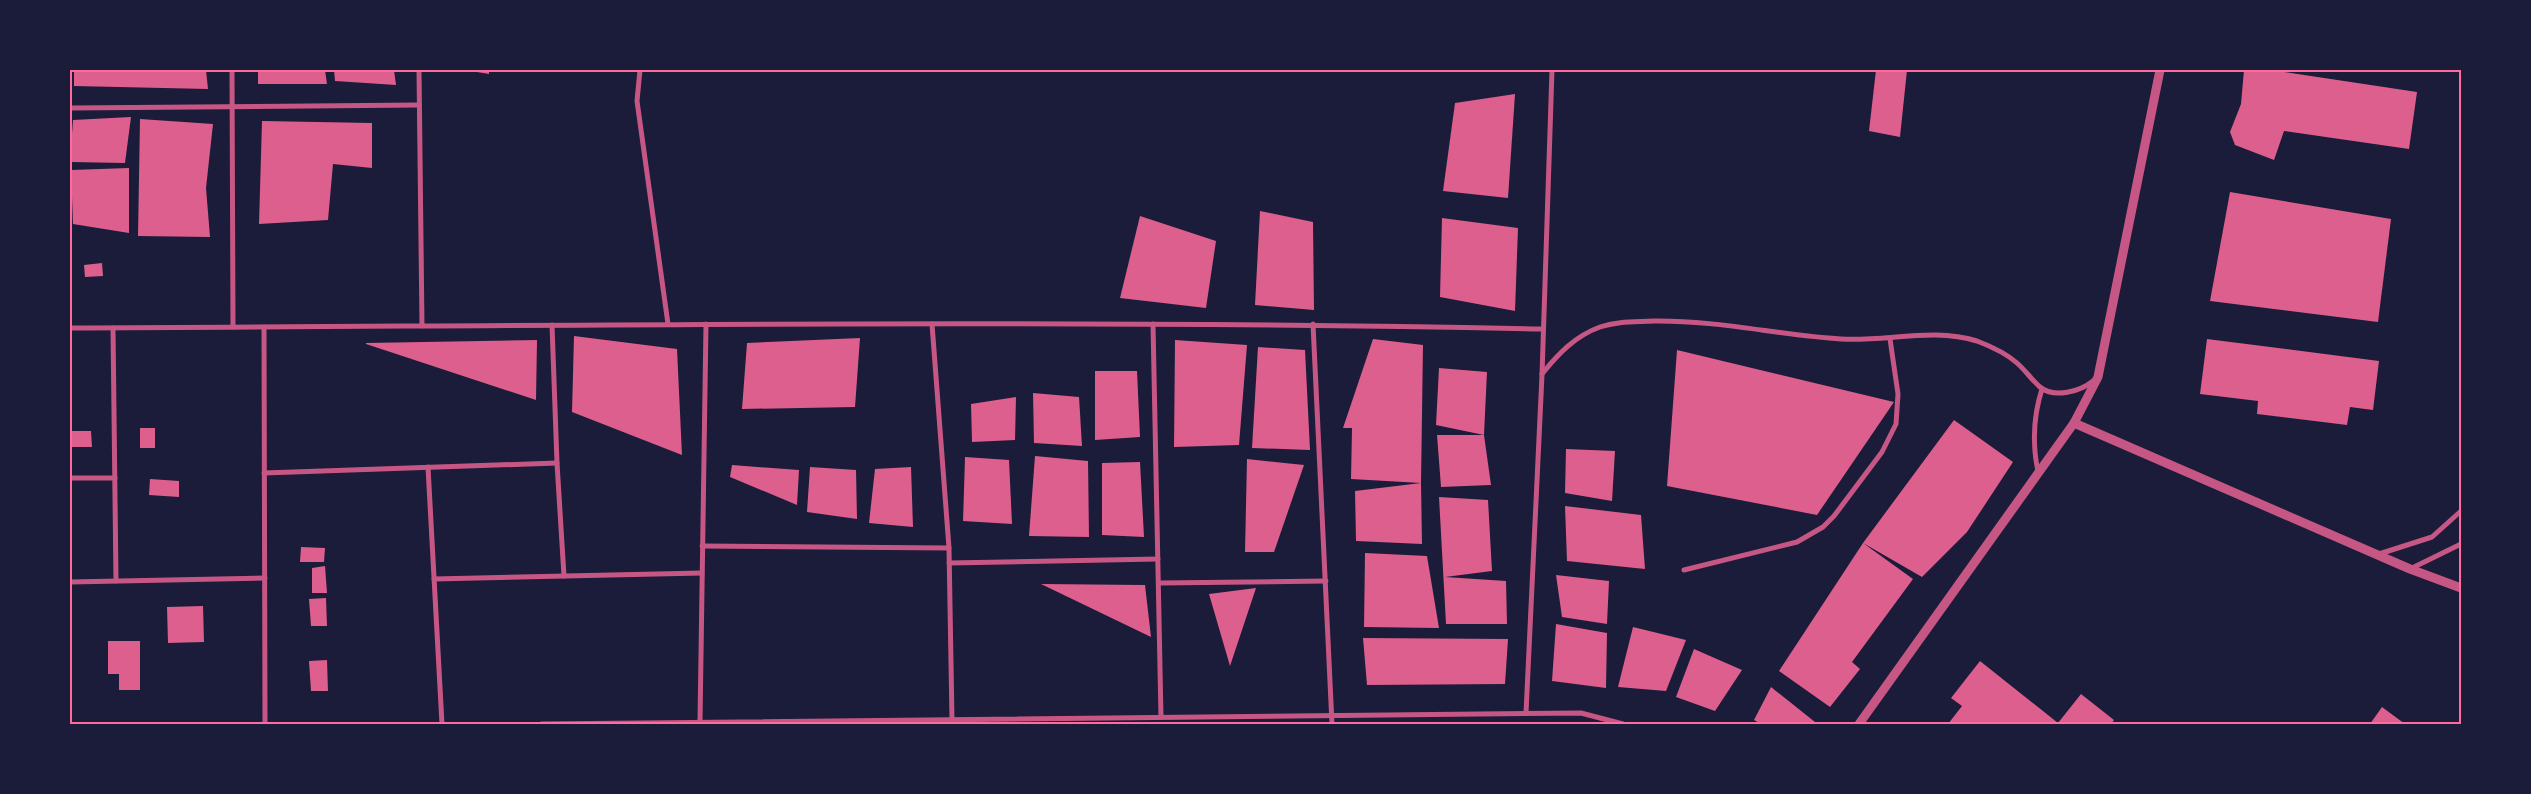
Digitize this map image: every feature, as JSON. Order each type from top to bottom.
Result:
[{"type":"street","points":[[232,70],[233,327]]},
{"type":"street","points":[[419,70],[422,326]]},
{"type":"street","points":[[640,70],[637,101],[668,324]]},
{"type":"street","points":[[1526,713],[1542,374],[1552,70]]},
{"type":"street","points":[[1859,724],[2074,423],[2098,377],[2160,70]]},
{"type":"street","points":[[70,108],[419,106]]},
{"type":"street","points":[[1542,374],[1558,354],[1578,338],[1601,327],[1626,322],[1700,322],[1842,339],[1890,339],[1934,334],[1956,336],[1977,341],[1997,350],[2016,362],[2042,389],[2066,392],[2078,390],[2098,377]]},
{"type":"street","points":[[70,328],[668,324],[1313,324],[1542,329]]},
{"type":"street","points":[[700,722],[706,324]]},
{"type":"street","points":[[932,324],[949,548],[952,720]]},
{"type":"street","points":[[1153,324],[1161,717]]},
{"type":"street","points":[[1313,324],[1332,724]]},
{"type":"street","points":[[552,325],[557,463],[564,576]]},
{"type":"street","points":[[264,327],[265,724]]},
{"type":"street","points":[[113,328],[116,581]]},
{"type":"street","points":[[1684,570],[1797,542],[1823,527],[1834,516],[1882,452],[1896,424],[1898,394],[1890,339]]},
{"type":"street","points":[[2038,472],[2034,430],[2037,405],[2042,389]]},
{"type":"street","points":[[2074,423],[2410,569],[2461,588]]},
{"type":"street","points":[[264,473],[557,463]]},
{"type":"street","points":[[428,467],[442,724]]},
{"type":"street","points":[[70,478],[115,478]]},
{"type":"street","points":[[2378,555],[2432,537],[2461,511]]},
{"type":"street","points":[[2410,569],[2461,544]]},
{"type":"street","points":[[702,546],[949,548]]},
{"type":"street","points":[[949,563],[1158,559]]},
{"type":"street","points":[[434,579],[702,573]]},
{"type":"street","points":[[70,582],[264,578]]},
{"type":"street","points":[[1159,583],[1326,581]]},
{"type":"street","points":[[541,724],[1581,713],[1623,724]]},
{"type":"street","points":[[1153,717],[1153,724]]},
{"type":"street","points":[[1031,724],[1034,718]]},
{"type":"building","points":[[74,70],[206,70],[208,89],[74,86]]},
{"type":"building","points":[[258,70],[325,70],[327,84],[258,84]]},
{"type":"building","points":[[334,70],[394,70],[396,85],[335,81]]},
{"type":"building","points":[[489,70],[489,74],[471,71]]},
{"type":"building","points":[[1876,70],[1907,70],[1900,137],[1869,131]]},
{"type":"building","points":[[2244,70],[2284,70],[2284,72],[2417,92],[2409,149],[2284,131],[2274,160],[2235,145],[2230,132],[2241,104]]},
{"type":"building","points":[[1515,94],[1508,198],[1443,191],[1455,103]]},
{"type":"building","points":[[131,117],[125,163],[70,162],[73,120]]},
{"type":"building","points":[[140,119],[213,124],[206,188],[210,237],[138,236]]},
{"type":"building","points":[[262,121],[372,123],[372,168],[333,164],[328,220],[259,224]]},
{"type":"building","points":[[129,168],[129,233],[73,224],[71,170]]},
{"type":"building","points":[[2230,192],[2391,219],[2378,322],[2210,301]]},
{"type":"building","points":[[1260,211],[1313,222],[1314,310],[1255,305]]},
{"type":"building","points":[[1140,216],[1216,241],[1206,308],[1120,298]]},
{"type":"building","points":[[1442,218],[1518,228],[1515,311],[1440,297]]},
{"type":"building","points":[[102,263],[103,276],[85,277],[84,265]]},
{"type":"building","points":[[574,336],[677,349],[682,455],[572,412]]},
{"type":"building","points":[[860,338],[855,407],[742,409],[747,343]]},
{"type":"building","points":[[1373,339],[1423,345],[1421,483],[1351,479],[1352,428],[1343,428]]},
{"type":"building","points":[[2207,339],[2379,361],[2373,410],[2350,407],[2347,425],[2257,414],[2258,401],[2200,394]]},
{"type":"building","points":[[537,340],[536,400],[366,344],[366,343]]},
{"type":"building","points":[[1175,340],[1247,345],[1239,445],[1174,447]]},
{"type":"building","points":[[1258,347],[1305,350],[1310,450],[1252,448]]},
{"type":"building","points":[[1677,350],[1894,402],[1817,515],[1667,486]]},
{"type":"building","points":[[1439,368],[1487,372],[1484,435],[1436,425]]},
{"type":"building","points":[[1095,371],[1137,371],[1140,437],[1095,440]]},
{"type":"building","points":[[1033,393],[1079,397],[1082,446],[1034,443]]},
{"type":"building","points":[[1016,397],[1015,440],[972,442],[971,404]]},
{"type":"building","points":[[1954,420],[2013,462],[1967,532],[1922,577],[1863,543]]},
{"type":"building","points":[[140,428],[155,428],[155,448],[140,448]]},
{"type":"building","points":[[72,431],[91,431],[92,447],[70,447]]},
{"type":"building","points":[[1437,435],[1484,435],[1491,485],[1441,487]]},
{"type":"building","points":[[1566,449],[1615,451],[1612,501],[1565,493]]},
{"type":"building","points":[[1035,456],[1088,461],[1089,537],[1029,536]]},
{"type":"building","points":[[965,457],[1009,460],[1012,524],[963,521]]},
{"type":"building","points":[[1247,459],[1304,465],[1274,552],[1245,552]]},
{"type":"building","points":[[1140,462],[1144,537],[1102,535],[1102,463]]},
{"type":"building","points":[[732,465],[799,470],[797,505],[730,477]]},
{"type":"building","points":[[810,467],[856,470],[857,519],[807,512]]},
{"type":"building","points":[[911,467],[913,527],[869,523],[875,469]]},
{"type":"building","points":[[150,479],[179,481],[179,497],[149,495]]},
{"type":"building","points":[[1421,483],[1422,544],[1356,541],[1355,491]]},
{"type":"building","points":[[1439,497],[1488,500],[1492,571],[1445,577],[1506,581],[1507,624],[1446,624]]},
{"type":"building","points":[[1565,506],[1641,515],[1645,569],[1567,561]]},
{"type":"building","points":[[1863,543],[1913,579],[1852,662],[1860,669],[1830,707],[1779,671]]},
{"type":"building","points":[[301,547],[325,548],[324,562],[300,562]]},
{"type":"building","points":[[1365,553],[1427,556],[1439,628],[1364,627]]},
{"type":"building","points":[[325,566],[327,593],[312,593],[312,568]]},
{"type":"building","points":[[1556,575],[1609,581],[1607,624],[1562,617]]},
{"type":"building","points":[[1041,584],[1145,585],[1151,637]]},
{"type":"building","points":[[1256,588],[1230,666],[1209,594]]},
{"type":"building","points":[[326,598],[327,626],[311,626],[309,599]]},
{"type":"building","points":[[203,606],[204,642],[168,643],[167,607]]},
{"type":"building","points":[[1556,624],[1607,633],[1606,688],[1552,681]]},
{"type":"building","points":[[1633,627],[1686,640],[1666,691],[1618,687]]},
{"type":"building","points":[[1363,638],[1508,639],[1505,684],[1367,685]]},
{"type":"building","points":[[108,641],[140,641],[140,690],[119,690],[119,674],[108,674]]},
{"type":"building","points":[[1694,649],[1742,670],[1715,711],[1676,697]]},
{"type":"building","points":[[327,660],[328,691],[311,691],[309,661]]},
{"type":"building","points":[[1980,661],[2058,723],[2081,694],[2114,720],[2111,724],[1948,724],[1962,706],[1951,698]]},
{"type":"building","points":[[1771,687],[1815,722],[1813,724],[1761,724],[1754,720]]},
{"type":"building","points":[[2382,707],[2405,724],[2370,724]]}]
